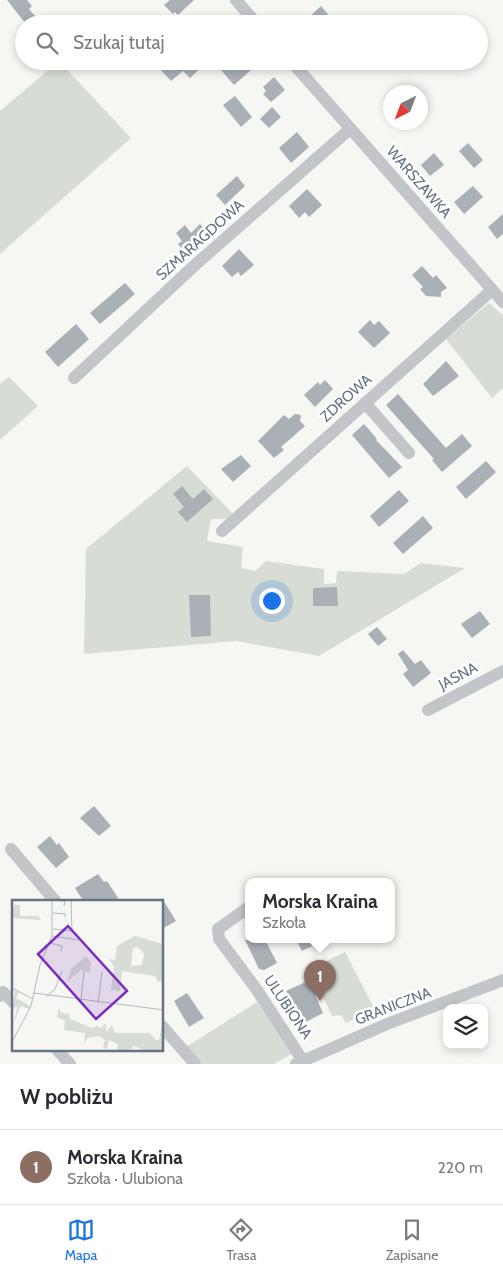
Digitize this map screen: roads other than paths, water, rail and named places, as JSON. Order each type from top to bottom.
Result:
[{"type":"street","points":[[236,0],[250,15]]},
{"type":"street","name":"WARSZAWKA","points":[[299,70],[503,302]]},
{"type":"street","name":"SZMARAGDOWA","points":[[74,378],[195,265],[350,129]]},
{"type":"street","name":"ZDROWA","points":[[222,531],[492,290]]},
{"type":"street","points":[[365,403],[409,453]]},
{"type":"street","name":"JASNA","points":[[428,710],[503,671]]},
{"type":"street","points":[[11,849],[54,900]]},
{"type":"street","name":"ULUBIONA","points":[[245,911],[218,929],[219,939],[257,990],[300,1062]]},
{"type":"street","name":"GRANICZNA","points":[[300,1062],[387,1024],[503,980]]},
{"type":"street","points":[[164,1028],[196,1064]]},
{"type":"street","points":[[59,1052],[70,1064]]},
{"type":"place","name":"Morska Kraina","points":[[320,1001]]}]
